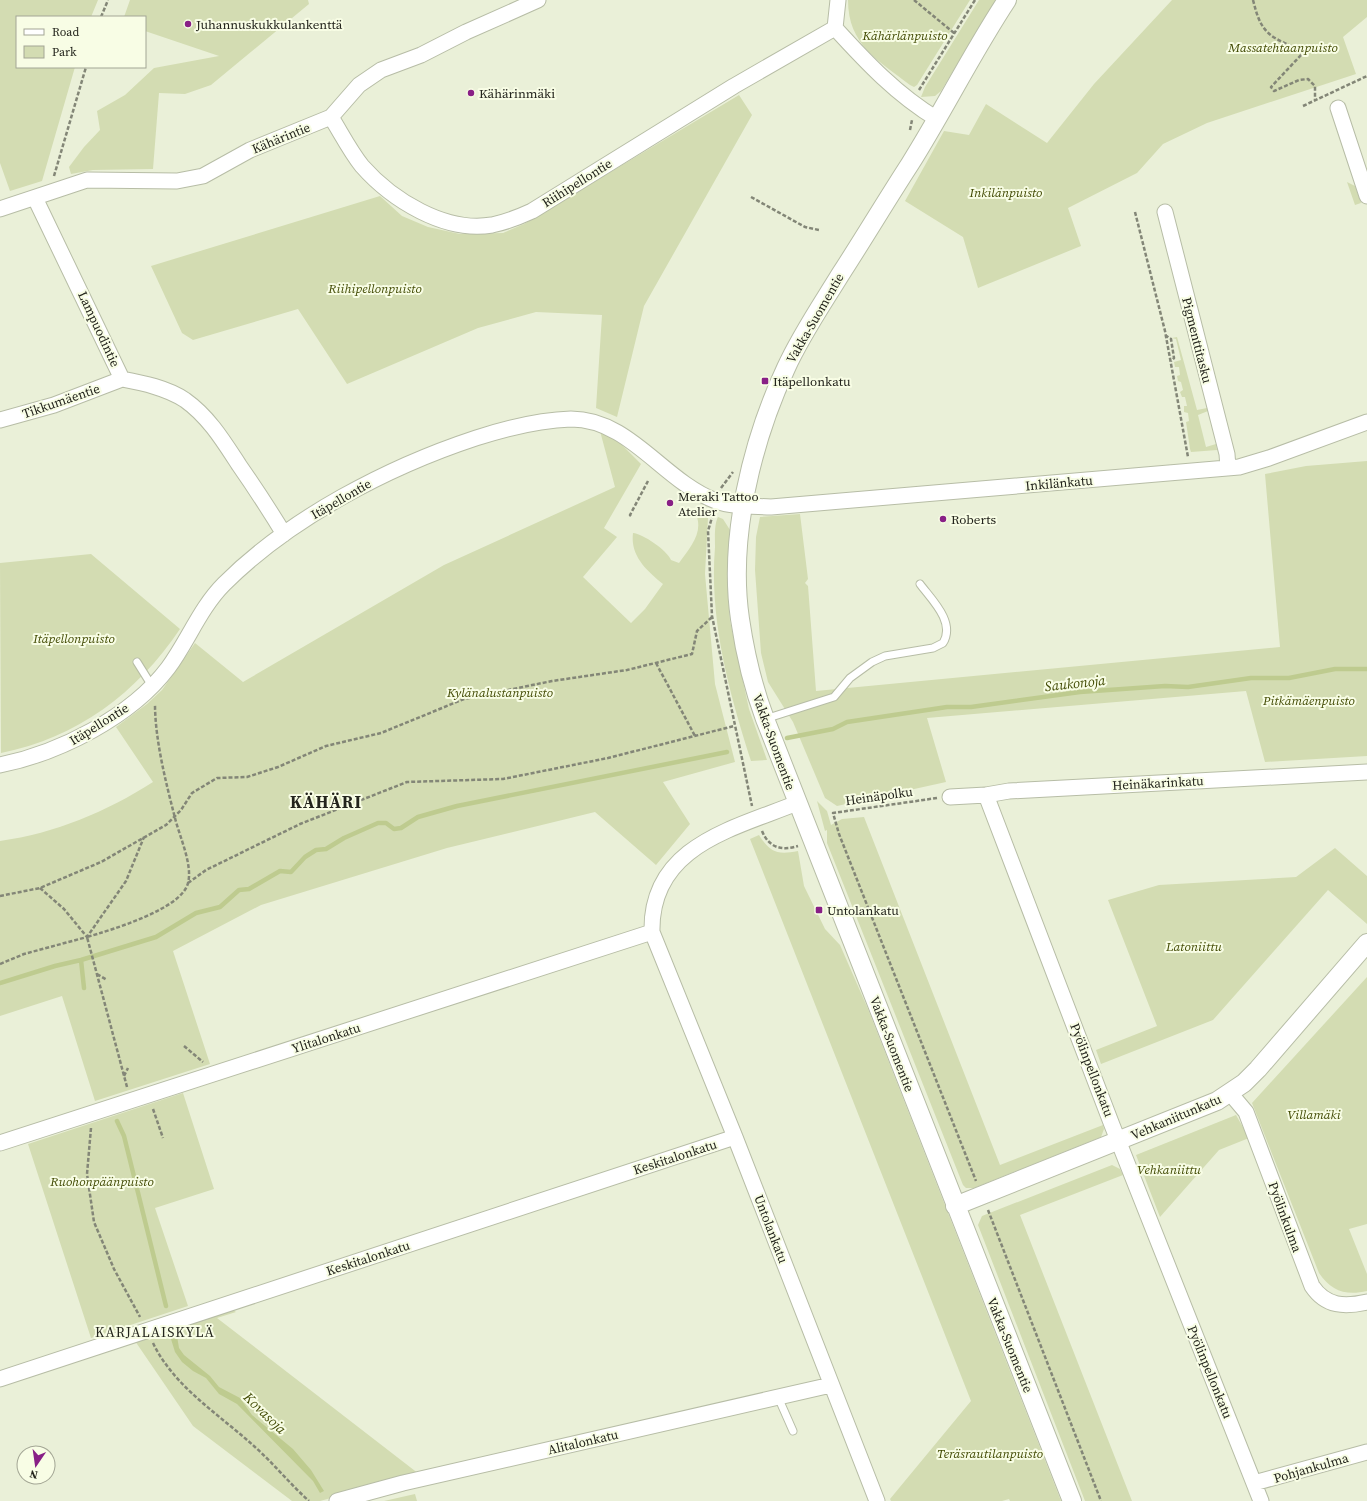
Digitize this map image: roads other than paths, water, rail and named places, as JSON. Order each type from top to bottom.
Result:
[{"type":"street","name":"Kähärintie","points":[[0,210],[54,190],[87,180],[177,181],[203,176],[250,150],[330,117],[359,85],[381,70],[421,54],[538,0]]},
{"type":"street","points":[[838,0],[835,28],[869,66],[914,105],[937,119]]},
{"type":"street","name":"Vakka-Suomentie","points":[[1007,0],[986,31],[937,119],[798,343],[786,369],[763,429],[751,470],[739,539],[738,589],[740,618],[752,681],[765,719],[1072,1501]]},
{"type":"street","name":"Riihipellontie","points":[[330,117],[361,165],[392,195],[411,207],[432,216],[468,225],[492,225],[520,217],[532,211],[734,86],[835,28]]},
{"type":"street","points":[[1338,108],[1367,196]]},
{"type":"street","name":"Lampuodintie","points":[[35,198],[122,379],[157,387],[184,400],[214,427],[284,534]]},
{"type":"street","name":"Pigmenttitasku","points":[[1165,212],[1227,454],[1228,468]]},
{"type":"street","name":"Tikkumäentie","points":[[0,420],[54,405],[122,379]]},
{"type":"street","name":"Itäpellontie","points":[[0,765],[33,758],[74,741],[118,713],[152,686],[167,669],[204,608],[222,586],[284,534],[352,491],[437,451],[518,426],[554,420],[591,421],[609,427],[634,444],[665,470],[717,502],[744,505]]},
{"type":"street","name":"Inkilänkatu","points":[[744,505],[771,507],[798,506],[1228,468],[1253,464],[1367,422]]},
{"type":"street","name":"Heinäkarinkatu","points":[[950,797],[986,795],[1009,791],[1367,772]]},
{"type":"street","name":"Pyölinpellonkatu","points":[[986,795],[1118,1140],[1261,1501]]},
{"type":"street","name":"Untolankatu","points":[[798,803],[708,839],[694,847],[679,859],[668,873],[660,889],[651,918],[652,932],[735,1138],[830,1385],[877,1501]]},
{"type":"street","name":"Ylitalonkatu","points":[[0,1143],[652,932]]},
{"type":"street","name":"Vehkaniitunkatu","points":[[955,1206],[981,1194],[1217,1101],[1230,1093],[1258,1069],[1367,943]]},
{"type":"street","name":"Pyölinkulma","points":[[1230,1093],[1246,1112],[1308,1278],[1317,1294],[1324,1300],[1344,1306],[1367,1302]]},
{"type":"street","name":"Keskitalonkatu","points":[[0,1379],[735,1138]]},
{"type":"street","name":"Alitalonkatu","points":[[337,1501],[403,1483],[830,1385]]},
{"type":"street","name":"Pohjankulma","points":[[1254,1484],[1367,1452]]},
{"type":"lane","points":[[765,719],[834,697],[850,678],[872,662],[885,656],[933,648],[943,643],[947,633],[943,616],[920,584]]},
{"type":"lane","points":[[137,662],[152,686]]},
{"type":"lane","points":[[778,1397],[793,1431]]},
{"type":"waterway","name":"Saukonoja","points":[[787,738],[833,729],[847,722],[947,707],[971,707],[1080,692],[1165,686],[1188,687],[1251,678],[1289,678],[1335,669],[1367,669]]},
{"type":"waterway","points":[[0,983],[156,937],[196,913],[220,907],[239,890],[249,889],[280,871],[291,872],[305,857],[316,850],[326,849],[344,838],[378,823],[386,823],[394,829],[401,828],[418,817],[457,806],[727,752]]},
{"type":"waterway","points":[[81,960],[84,988]]},
{"type":"waterway","name":"Kovasoja","points":[[117,1121],[124,1136],[166,1306]]},
{"type":"place","name":"Juhannuskukkulankenttä","points":[[188,24]]},
{"type":"place","name":"Kähärinmäki","points":[[471,93]]},
{"type":"place","name":"Itäpellonkatu","points":[[765,381]]},
{"type":"place","name":"Meraki Tattoo Atelier","points":[[670,503]]},
{"type":"place","name":"Roberts","points":[[943,519]]},
{"type":"place","name":"Untolankatu","points":[[819,910]]},
{"type":"district","name":"KÄHÄRI","points":[[326,802]]},
{"type":"district","name":"KARJALAISKYLÄ","points":[[155,1332]]},
{"type":"park label","name":"Kähärlänpuisto","points":[[905,35]]},
{"type":"park label","name":"Massatehtaanpuisto","points":[[1283,47]]},
{"type":"park label","name":"Inkilänpuisto","points":[[1006,192]]},
{"type":"park label","name":"Riihipellonpuisto","points":[[375,288]]},
{"type":"park label","name":"Itäpellonpuisto","points":[[74,638]]},
{"type":"park label","name":"Kylänalustanpuisto","points":[[500,692]]},
{"type":"park label","name":"Pitkämäenpuisto","points":[[1309,700]]},
{"type":"park label","name":"Latoniittu","points":[[1194,946]]},
{"type":"park label","name":"Villamäki","points":[[1314,1114]]},
{"type":"park label","name":"Vehkaniittu","points":[[1169,1169]]},
{"type":"park label","name":"Ruohonpäänpuisto","points":[[102,1181]]},
{"type":"park label","name":"Teräsrautilanpuisto","points":[[990,1453]]}]
